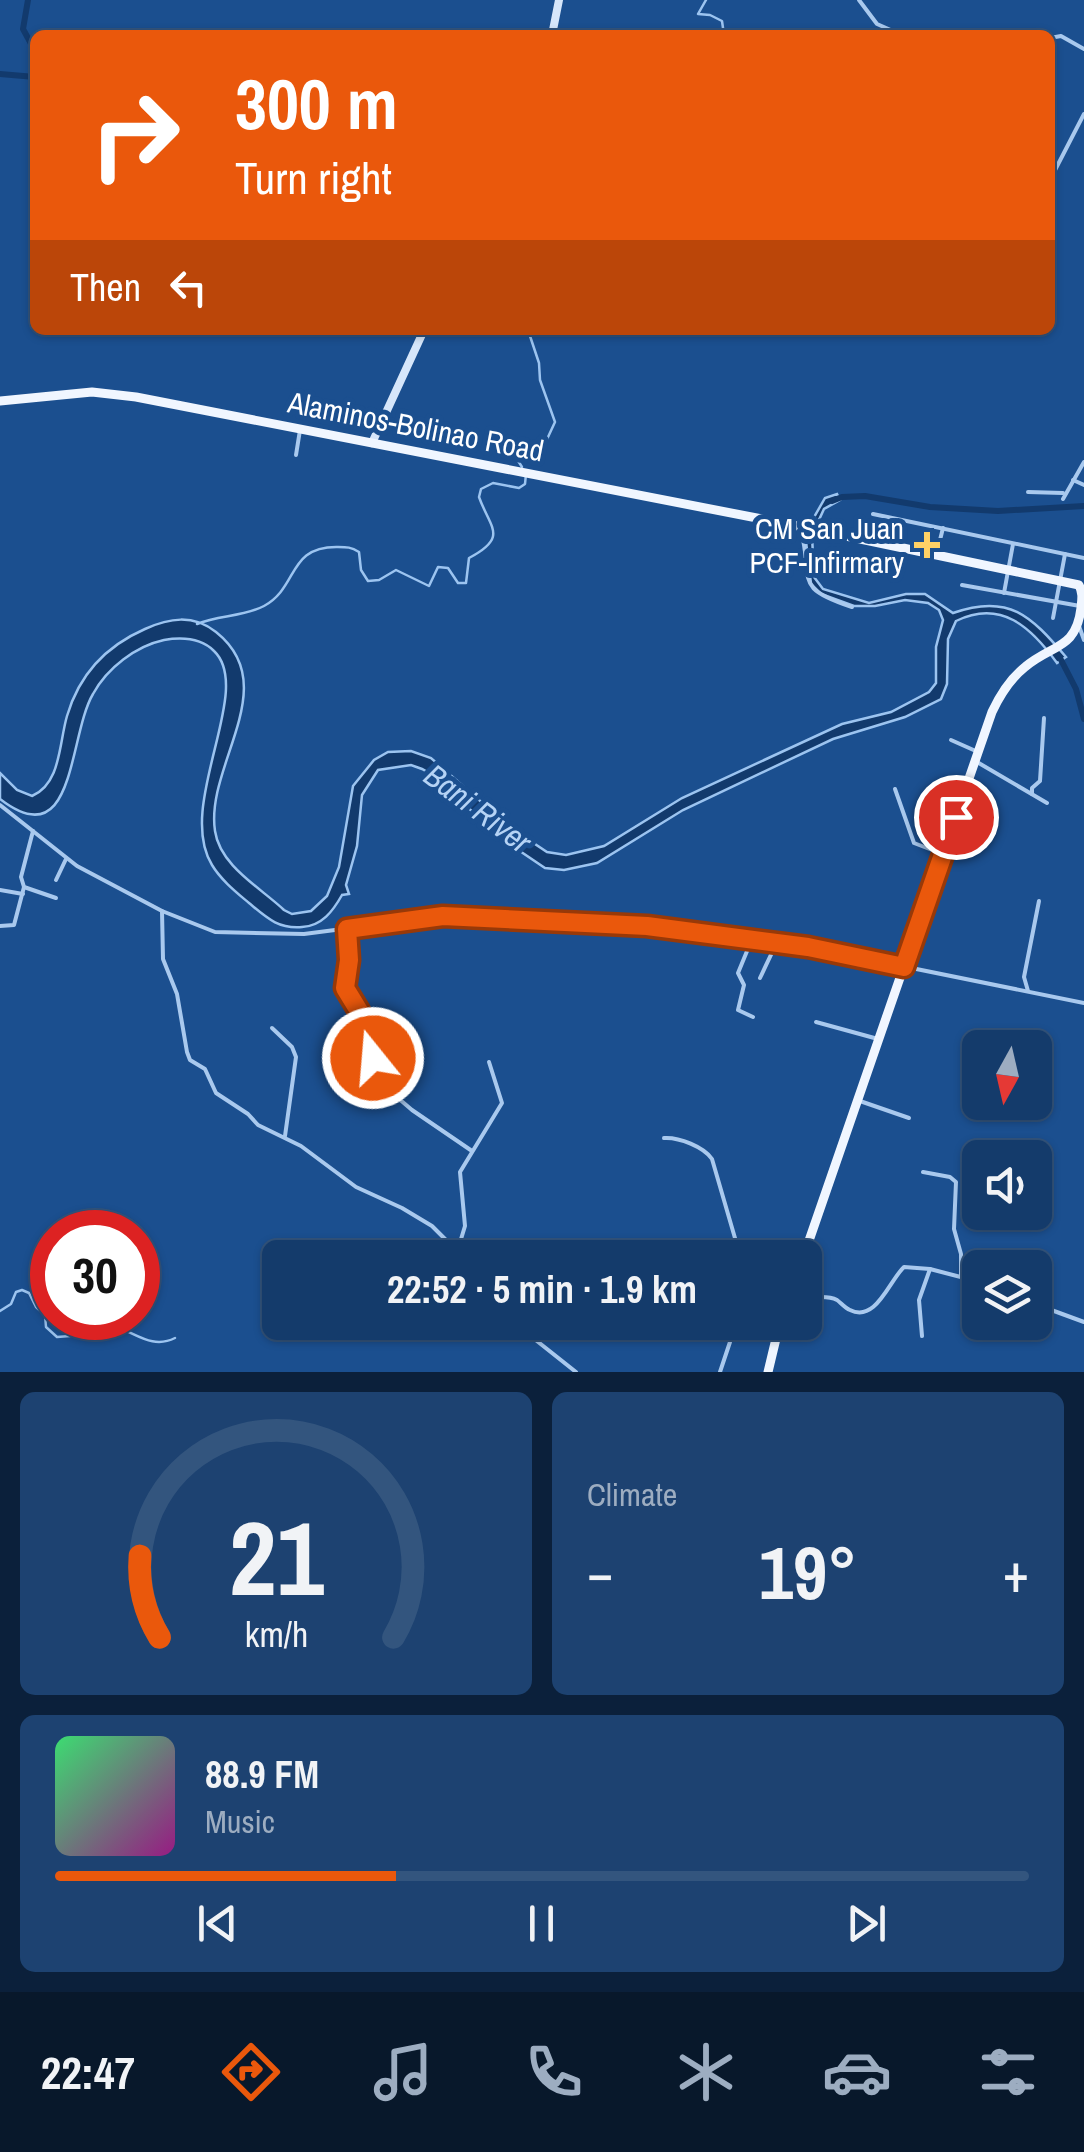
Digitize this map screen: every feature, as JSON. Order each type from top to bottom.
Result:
[{"type":"main road","points":[[553,30],[559,0]]},
{"type":"main road","points":[[372,443],[422,335]]},
{"type":"main road","name":"Alaminos-Bolinao Road","points":[[0,401],[75,393],[114,394],[802,525],[1081,586]]},
{"type":"main road","points":[[809,1240],[999,697],[1016,675],[1072,638],[1079,626],[1081,586]]},
{"type":"main road","points":[[768,1372],[776,1340]]},
{"type":"street","points":[[859,0],[877,24],[891,30]]},
{"type":"street","points":[[1055,37],[1061,36],[1084,48]]},
{"type":"street","points":[[1055,170],[1084,114]]},
{"type":"street","points":[[296,455],[300,428]]},
{"type":"street","points":[[1028,492],[1064,496],[1084,462]]},
{"type":"street","points":[[1073,480],[1084,485]]},
{"type":"street","points":[[873,514],[1084,558]]},
{"type":"street","points":[[802,525],[810,587],[821,597],[852,608]]},
{"type":"street","points":[[936,556],[943,528]]},
{"type":"street","points":[[1004,593],[1013,542]]},
{"type":"street","points":[[1053,618],[1065,553]]},
{"type":"street","points":[[962,584],[1081,606]]},
{"type":"street","points":[[1079,626],[1084,640]]},
{"type":"street","points":[[1032,794],[1032,788],[1040,781],[1044,718]]},
{"type":"street","points":[[951,740],[1047,802]]},
{"type":"street","points":[[895,789],[914,844],[943,854]]},
{"type":"street","points":[[0,804],[66,859],[162,911],[219,933],[304,934],[443,916],[647,926],[777,942],[1084,1003]]},
{"type":"street","points":[[0,926],[14,926],[33,830]]},
{"type":"street","points":[[56,880],[66,859]]},
{"type":"street","points":[[24,887],[56,898]]},
{"type":"street","points":[[0,890],[22,894]]},
{"type":"street","points":[[1028,991],[1024,977],[1040,901]]},
{"type":"street","points":[[162,911],[163,959],[178,994],[188,1057],[205,1069],[216,1092],[260,1127],[285,1136],[356,1187],[402,1208],[448,1240]]},
{"type":"street","points":[[347,929],[349,960],[345,988],[359,1011],[384,1086],[472,1151]]},
{"type":"street","points":[[752,938],[738,974],[744,985],[738,1010],[753,1017]]},
{"type":"street","points":[[760,978],[777,942]]},
{"type":"street","points":[[816,1022],[878,1040]]},
{"type":"street","points":[[272,1028],[292,1048],[296,1058],[285,1136]]},
{"type":"street","points":[[461,1240],[465,1226],[460,1172],[502,1104],[489,1062]]},
{"type":"street","points":[[857,1100],[909,1118]]},
{"type":"street","points":[[664,1138],[675,1138],[706,1150],[716,1166],[736,1240]]},
{"type":"street","points":[[822,1298],[834,1298],[855,1312],[868,1312],[901,1269],[930,1269],[960,1276],[961,1254],[954,1229],[956,1182],[923,1172]]},
{"type":"street","points":[[922,1336],[919,1300],[930,1269]]},
{"type":"street","points":[[1052,1310],[1084,1322]]},
{"type":"street","points":[[536,1340],[576,1372]]},
{"type":"street","points":[[720,1372],[729,1340]]},
{"type":"water","points":[[837,494],[840,500],[824,509],[812,535],[814,577],[823,589],[869,603],[906,594],[925,594],[953,613],[972,607],[1004,607],[1030,620],[1066,657],[1057,663],[1037,638],[1001,615],[972,615],[956,621],[948,639],[947,684],[941,699],[905,717],[833,739],[683,810],[597,863],[564,870],[545,868],[499,837],[436,777],[422,769],[411,765],[378,770],[362,795],[357,846],[346,885],[349,894],[342,895],[321,921],[302,927],[273,921],[239,895],[212,865],[203,840],[202,812],[226,692],[224,669],[214,651],[203,643],[178,639],[153,643],[106,675],[85,713],[66,784],[56,803],[43,813],[25,813],[0,799],[0,773],[17,790],[32,796],[49,782],[72,701],[106,653],[154,625],[190,620],[216,632],[235,653],[243,677],[243,701],[215,806],[218,844],[233,866],[284,910],[292,914],[311,911],[327,896],[339,867],[353,786],[374,760],[388,752],[411,751],[431,758],[511,828],[547,852],[566,855],[604,846],[682,798],[842,724],[891,712],[929,692],[936,683],[936,647],[943,620],[939,610],[928,603],[905,600],[854,606],[821,594],[811,584],[805,533],[825,498]]},
{"type":"waterway","points":[[28,0],[23,29],[30,42]]},
{"type":"waterway","points":[[706,0],[698,14],[722,21],[723,30]]},
{"type":"waterway","points":[[0,74],[30,77]]},
{"type":"waterway","points":[[522,467],[513,453],[516,446],[521,444],[534,452],[542,450],[555,422],[530,335]]},
{"type":"waterway","points":[[197,624],[264,606],[283,589],[301,560],[322,548],[346,547],[359,552],[361,570],[368,581],[379,580],[396,570],[429,586],[438,567],[448,568],[458,583],[466,583],[469,558],[493,538],[479,497],[481,489],[493,483],[519,488],[525,484],[526,474]]},
{"type":"waterway","points":[[832,501],[865,496],[930,507],[998,511],[1084,506]]},
{"type":"waterway","name":"Bani River","points":[[1059,656],[1076,689],[1084,719]]},
{"type":"waterway","points":[[0,1311],[22,1290],[29,1293],[45,1315],[46,1327],[57,1337],[70,1336],[78,1321],[113,1326],[150,1341],[175,1338]]},
{"type":"place","name":"CM San Juan PCF-Infirmary","points":[[927,545]]},
{"type":"route","points":[[373,1058],[359,1011],[345,988],[349,960],[347,929],[443,916],[647,926],[740,936],[904,967],[956,817]]}]
